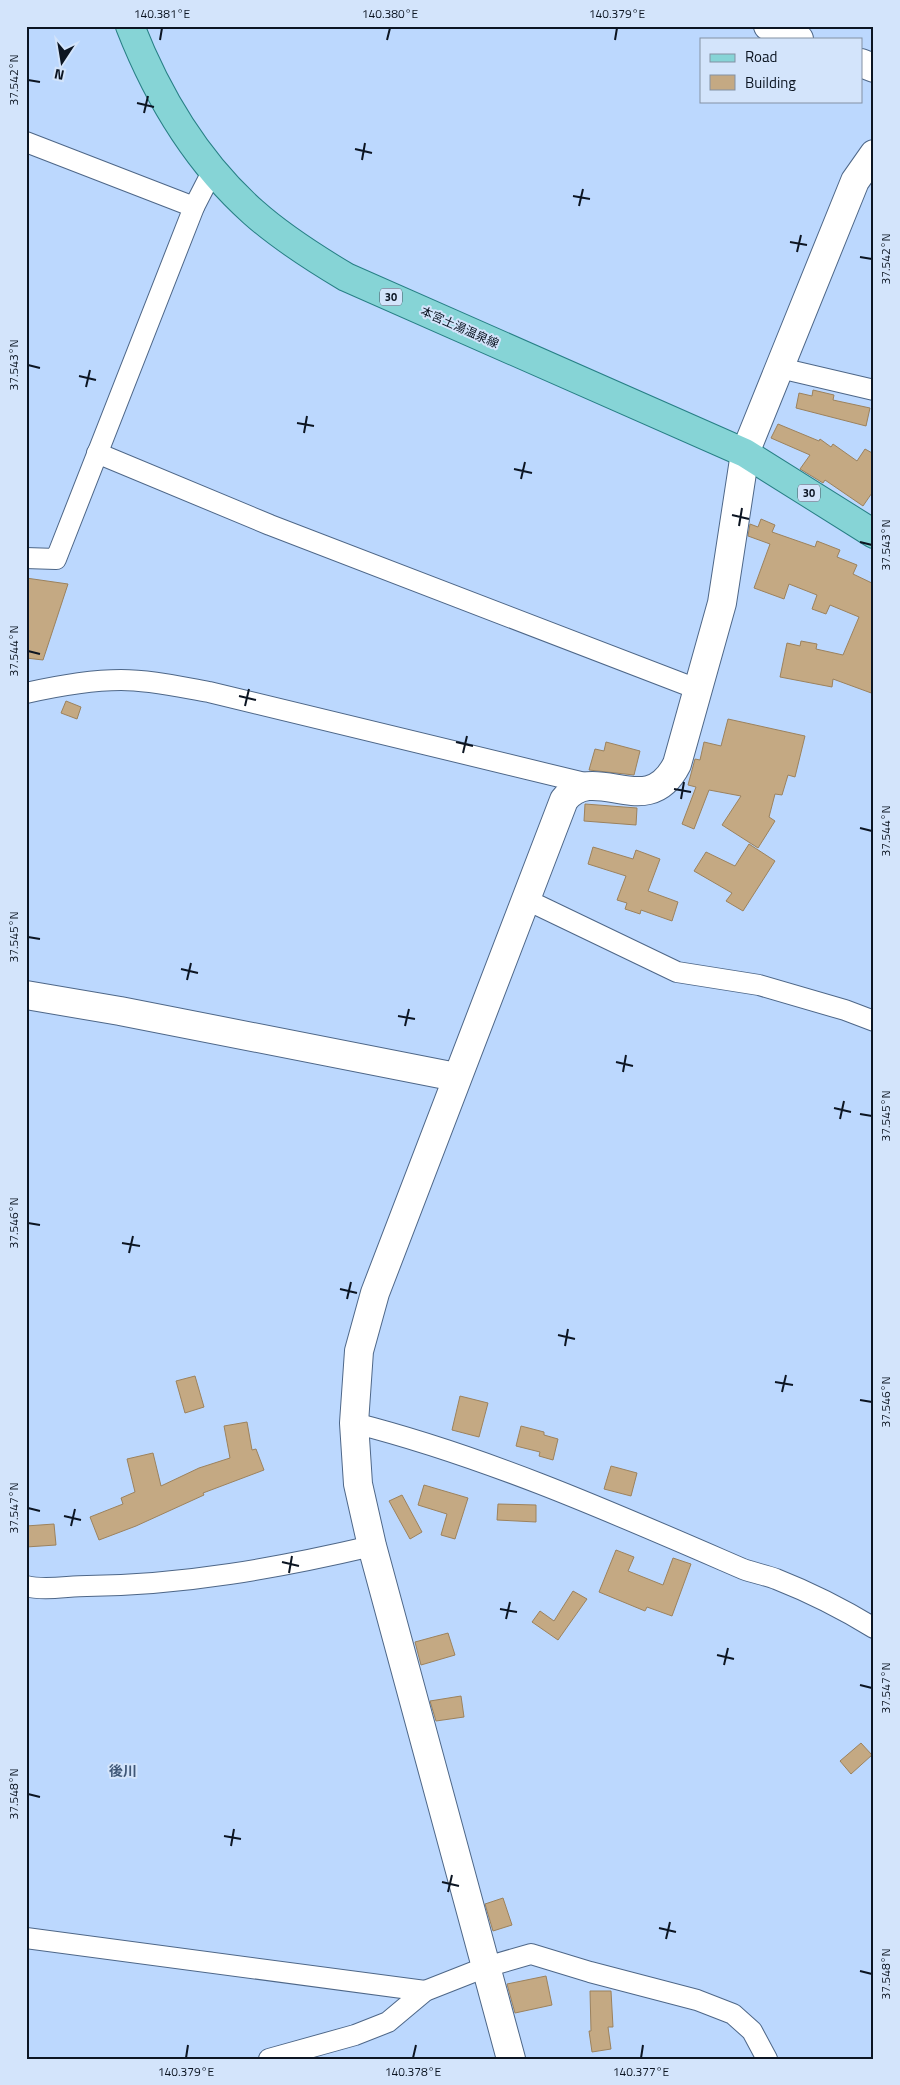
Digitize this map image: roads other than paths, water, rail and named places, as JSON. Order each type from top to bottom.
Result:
[{"type":"main road","name":"本宮土湯温泉線","points":[[130,26],[161,96],[187,136],[213,170],[252,212],[285,238],[346,278],[746,453],[874,534]]},
{"type":"street","points":[[768,26],[797,38]]},
{"type":"street","points":[[862,63],[874,68]]},
{"type":"street","points":[[26,142],[194,207]]},
{"type":"street","points":[[26,694],[60,685],[121,680],[159,683],[208,692],[594,786],[647,791],[664,783],[677,764],[722,602],[746,453],[855,181],[874,154]]},
{"type":"street","points":[[26,558],[56,559],[194,207],[213,170]]},
{"type":"street","points":[[780,368],[874,390]]},
{"type":"street","points":[[97,453],[270,525],[697,689]]},
{"type":"street","points":[[511,2059],[372,1546],[358,1484],[354,1423],[359,1351],[375,1293],[456,1077],[527,900],[564,800],[576,789],[594,786]]},
{"type":"street","points":[[527,900],[677,972],[759,984],[845,1010],[874,1022]]},
{"type":"street","points":[[26,995],[120,1011],[456,1077]]},
{"type":"street","points":[[354,1423],[440,1447],[610,1512],[746,1570],[776,1579],[852,1614],[874,1628]]},
{"type":"street","points":[[26,1586],[131,1586],[204,1579],[294,1564],[372,1546]]},
{"type":"street","points":[[26,1938],[425,1991]]},
{"type":"street","points":[[269,2059],[355,2035],[388,2022],[425,1991],[486,1967],[531,1954],[590,1972],[697,2000],[733,2014],[752,2031],[767,2059]]},
{"type":"district","name":"後川","points":[[123,1770]]}]
